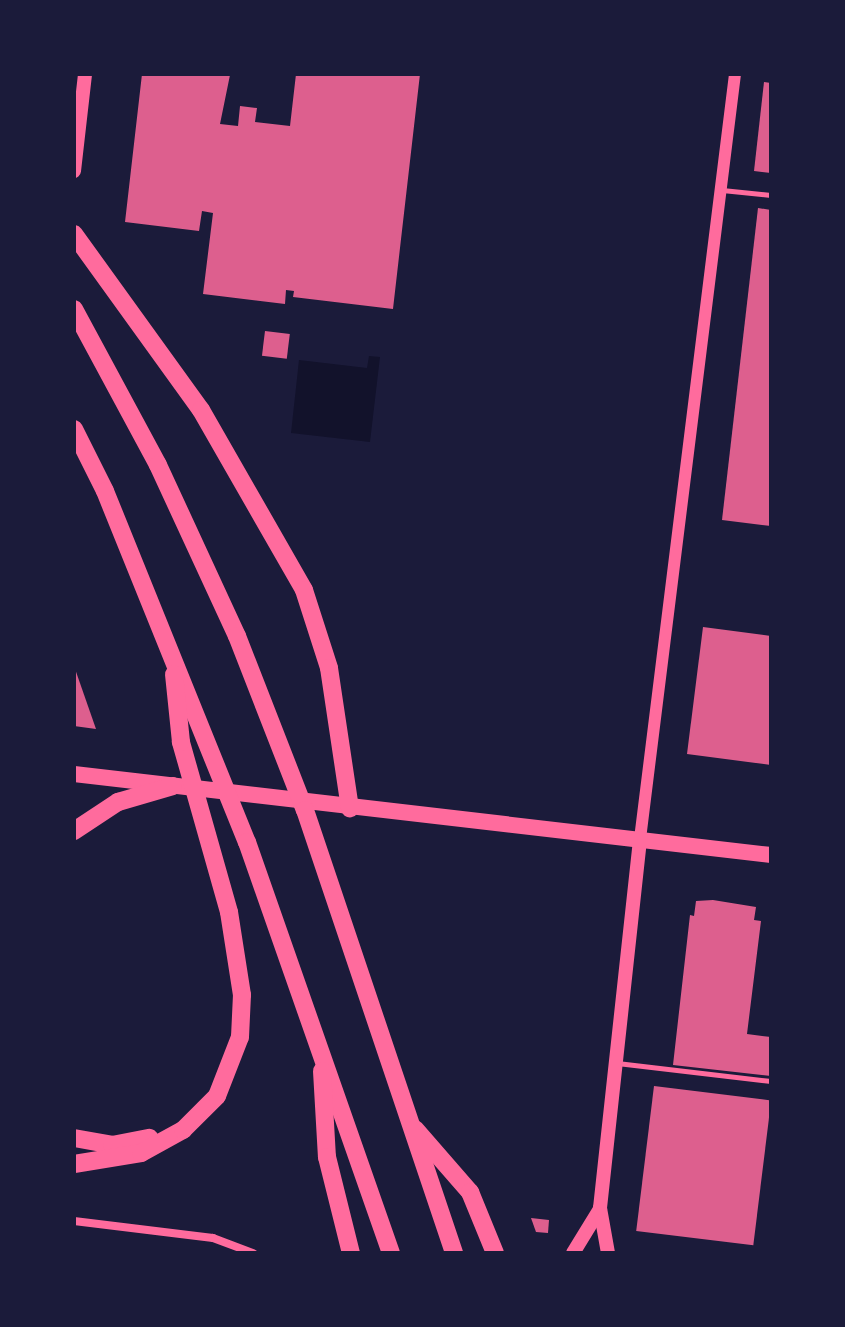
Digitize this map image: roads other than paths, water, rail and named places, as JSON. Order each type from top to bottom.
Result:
[{"type":"highway","points":[[74,234],[201,410],[304,590],[329,668],[344,807]]},
{"type":"highway","points":[[74,309],[138,425],[237,636],[305,810],[454,1253]]},
{"type":"highway","points":[[74,429],[172,651],[320,1049],[391,1253]]},
{"type":"highway","points":[[74,1164],[141,1153],[165,1143],[202,1114],[235,1057],[242,995],[229,912],[181,742],[172,651]]},
{"type":"highway","points":[[74,831],[118,802],[173,786]]},
{"type":"highway","points":[[320,1049],[327,1157],[351,1253]]},
{"type":"highway","points":[[74,1138],[112,1145],[135,1142],[202,1114]]},
{"type":"highway","points":[[408,1121],[470,1192],[495,1253]]},
{"type":"main road","points":[[74,171],[85,74]]},
{"type":"main road","points":[[74,774],[771,855]]},
{"type":"main road","points":[[608,1253],[600,1208],[640,839]]},
{"type":"main road","points":[[573,1253],[600,1208]]},
{"type":"street","points":[[640,839],[735,74]]},
{"type":"street","points":[[74,1221],[213,1238],[253,1253]]},
{"type":"lane","points":[[722,190],[771,195]]},
{"type":"lane","points":[[616,1062],[771,1081]]}]
